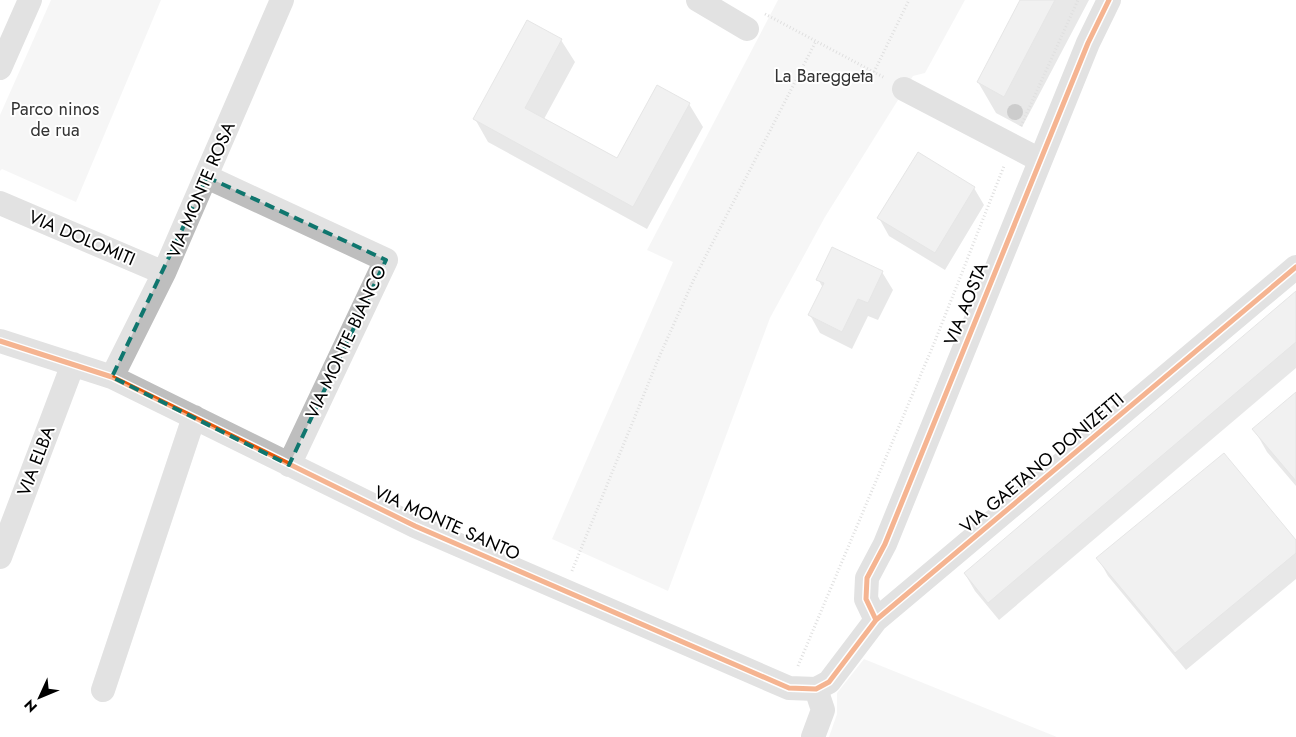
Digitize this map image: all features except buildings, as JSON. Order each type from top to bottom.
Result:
[{"type":"street","points":[[0,68],[30,0]]},
{"type":"street","name":"VIA MONTE ROSA","points":[[112,377],[164,273],[282,0]]},
{"type":"street","points":[[698,0],[748,29]]},
{"type":"street","name":"VIA AOSTA","points":[[876,620],[866,598],[867,578],[885,544],[1088,43],[1109,0]]},
{"type":"street","points":[[904,89],[1040,160]]},
{"type":"street","name":"VIA MONTE BIANCO","points":[[207,176],[386,260],[289,465]]},
{"type":"street","name":"VIA DOLOMITI","points":[[0,203],[164,273]]},
{"type":"street","name":"VIA GAETANO DONIZETTI","points":[[816,689],[829,682],[876,620],[1296,267]]},
{"type":"street","name":"VIA MONTE SANTO","points":[[0,341],[112,377],[415,526],[789,688],[816,689]]},
{"type":"street","name":"VIA ELBA","points":[[0,558],[73,364]]},
{"type":"street","points":[[103,690],[194,417]]},
{"type":"street","points":[[813,737],[822,710],[816,689]]},
{"type":"path","points":[[874,72],[909,0]]},
{"type":"path","points":[[789,688],[931,350],[1012,146],[1078,0]]},
{"type":"path","points":[[748,29],[759,10],[904,89]]},
{"type":"path","points":[[564,590],[660,355],[694,279],[816,41]]},
{"type":"highlighted area","points":[[207,177],[386,260],[289,465],[112,377]]},
{"type":"green space","name":"Parco ninos de rua","points":[[51,0],[161,0],[76,202],[2,169],[0,171],[0,115]]},
{"type":"green space","name":"La Bareggeta","points":[[778,0],[965,0],[925,73],[913,76],[825,217],[770,318],[668,591],[552,539],[673,262],[647,250]]},
{"type":"green space","points":[[864,659],[1057,737],[829,737],[837,714],[837,693]]},
{"type":"cycle path","points":[[876,620],[866,599],[867,578],[885,544],[1088,43],[1109,0]]},
{"type":"cycle path","points":[[0,341],[112,377],[415,526],[789,688],[816,689],[829,682],[876,620],[1296,267]]}]
